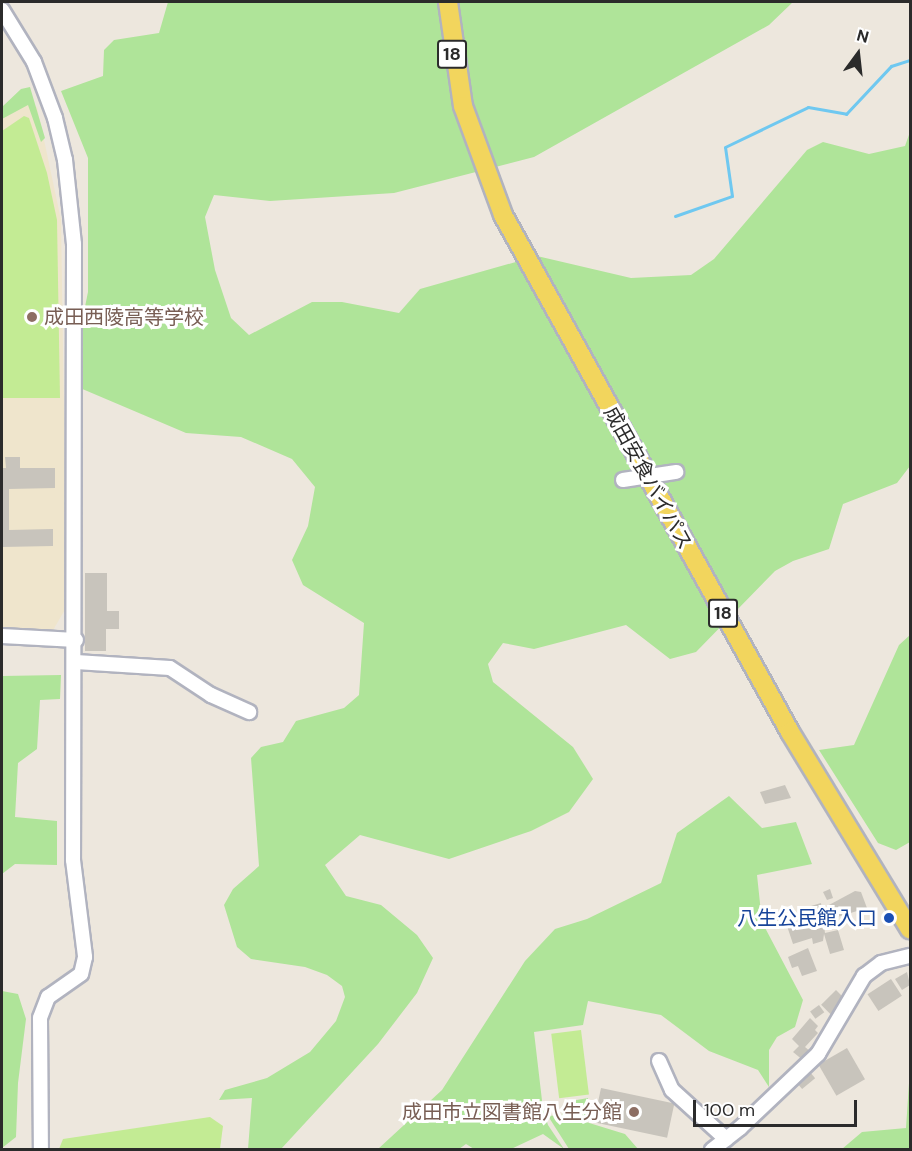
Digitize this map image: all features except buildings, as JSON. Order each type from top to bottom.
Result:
[{"type":"main road","name":"成田安食バイパス","points":[[448,2],[454,67],[463,106],[491,186],[544,291],[790,732],[910,929]]},
{"type":"street","points":[[2,10],[44,84],[60,138],[70,201],[75,316],[76,662],[73,860],[84,966],[76,979],[48,998],[40,1018],[41,1149]]},
{"type":"street","points":[[623,480],[676,472]]},
{"type":"street","points":[[2,636],[76,640]]},
{"type":"street","points":[[76,662],[170,668],[211,695],[249,712]]},
{"type":"street","points":[[712,1149],[726,1139],[818,1054],[864,976],[881,963],[910,956]]},
{"type":"street","points":[[659,1061],[672,1090],[726,1139]]},
{"type":"shaded area","name":"成田西陵高等学校","points":[[24,104],[37,107],[61,220],[67,606],[52,632],[2,631],[2,119]]},
{"type":"green space","points":[[168,2],[793,2],[769,25],[534,157],[394,193],[270,201],[214,195],[205,217],[215,270],[231,318],[249,335],[312,302],[342,302],[399,313],[420,289],[537,256],[631,278],[691,275],[714,259],[807,150],[823,142],[869,154],[905,146],[910,132],[910,466],[897,483],[843,504],[829,549],[793,561],[775,571],[696,652],[670,659],[626,625],[534,649],[503,643],[488,664],[493,682],[573,747],[593,779],[569,812],[531,831],[449,859],[360,835],[325,865],[346,896],[381,905],[417,935],[433,958],[417,993],[378,1044],[281,1149],[248,1149],[252,1098],[219,1100],[225,1090],[267,1078],[310,1052],[336,1021],[345,997],[342,986],[327,975],[305,967],[251,959],[237,947],[224,905],[233,889],[259,866],[251,758],[261,747],[283,742],[296,721],[344,708],[359,695],[364,623],[303,585],[292,560],[308,526],[315,487],[292,459],[241,437],[186,433],[80,388],[76,351],[88,292],[88,158],[61,91],[103,76],[104,50],[114,40],[159,33]]},
{"type":"green space","points":[[30,87],[45,138],[41,142],[28,105],[2,119],[2,107],[21,89]]},
{"type":"green space","points":[[24,116],[29,118],[47,173],[57,220],[60,398],[2,398],[2,131]]},
{"type":"green space","points":[[910,635],[910,842],[896,850],[878,843],[819,750],[854,745],[899,645]]},
{"type":"green space","points":[[61,675],[60,699],[40,700],[37,749],[18,763],[15,817],[57,821],[57,865],[15,864],[2,874],[2,676]]},
{"type":"green space","points":[[729,796],[762,828],[796,822],[812,864],[757,875],[762,922],[803,1000],[795,1027],[777,1037],[769,1050],[769,1087],[758,1070],[709,1051],[661,1015],[588,1001],[583,1025],[534,1032],[543,1109],[548,1125],[564,1149],[543,1134],[511,1149],[474,1149],[466,1144],[459,1149],[378,1149],[442,1090],[525,961],[555,929],[587,919],[661,883],[677,833]]},
{"type":"green space","points":[[2,991],[18,994],[26,1019],[18,1083],[16,1137],[2,1148]]},
{"type":"green space","points":[[581,1030],[589,1095],[559,1098],[551,1034]]},
{"type":"green space","points":[[909,1083],[910,1149],[842,1149],[862,1132],[906,1128]]},
{"type":"green space","points":[[588,1098],[586,1122],[625,1134],[638,1149],[569,1149],[548,1116],[562,1115],[566,1102]]},
{"type":"green space","points":[[210,1117],[223,1126],[220,1149],[59,1149],[63,1139]]},
{"type":"waterway","points":[[675,216],[732,196],[725,147],[808,107],[846,114],[891,66],[910,60]]},
{"type":"place","name":"成田西陵高等学校","points":[[32,317]]},
{"type":"place","name":"八生公民館入口","points":[[889,918]]},
{"type":"place","name":"成田市立図書館八生分館","points":[[634,1112]]}]
